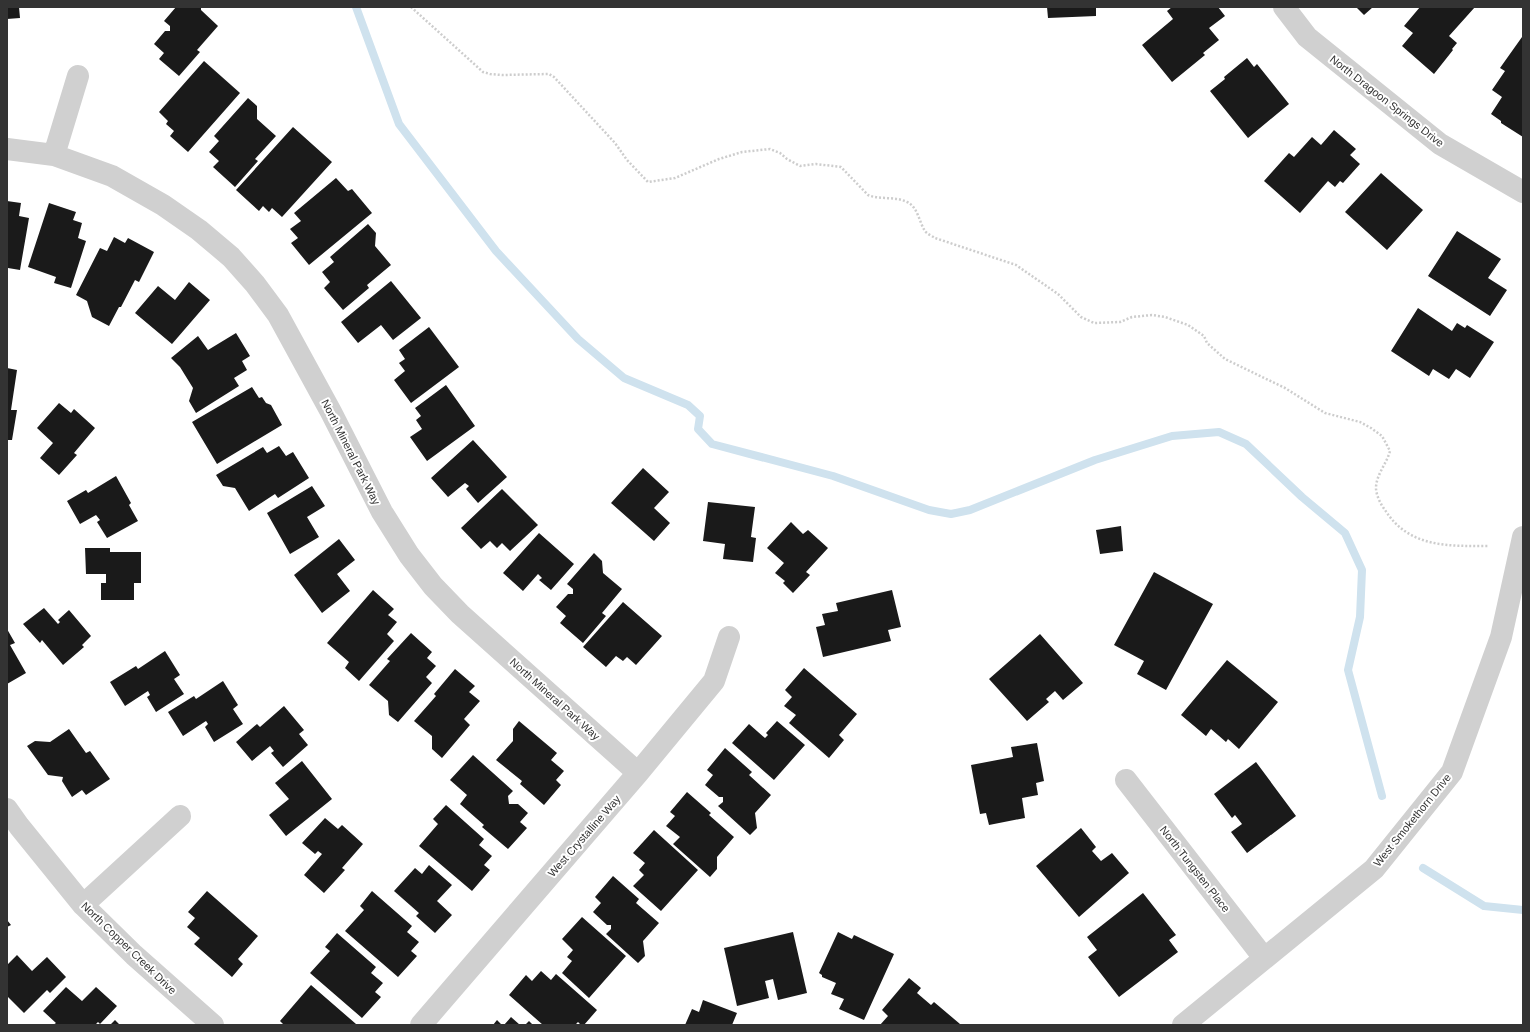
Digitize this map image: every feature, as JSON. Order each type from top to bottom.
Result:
[{"type":"street","name":"North Dragoon Springs Drive","points":[[1284,7],[1307,37],[1440,144],[1523,192]]},
{"type":"street","points":[[54,155],[78,76]]},
{"type":"street","name":"North Mineral Park Way","points":[[7,149],[54,155],[112,176],[163,205],[199,230],[231,257],[255,284],[278,315],[331,412],[382,512],[409,555],[433,586],[466,619],[638,773]]},
{"type":"street","name":"West Smokethorn Drive","points":[[1183,1025],[1374,869],[1452,772],[1501,637],[1523,537]]},
{"type":"street","name":"West Crystalline Way","points":[[421,1025],[638,773],[714,681],[729,637]]},
{"type":"street","name":"North Tungsten Place","points":[[1126,780],[1264,958]]},
{"type":"street","name":"North Copper Creek Drive","points":[[7,809],[83,905],[134,955],[213,1025]]},
{"type":"street","points":[[83,905],[180,816]]},
{"type":"path","points":[[411,7],[482,72],[502,75],[549,74],[554,77],[615,143],[627,160],[648,182],[675,178],[719,159],[742,152],[770,149],[780,153],[787,159],[800,166],[816,164],[841,167],[868,195],[872,197],[891,198],[909,203],[914,207],[925,231],[935,238],[958,247],[992,256],[1016,265],[1058,294],[1080,317],[1094,323],[1106,323],[1120,322],[1132,317],[1152,315],[1165,317],[1188,325],[1204,336],[1208,343],[1225,359],[1285,388],[1325,413],[1360,422],[1382,436],[1390,451],[1378,478],[1375,489],[1381,505],[1398,528],[1409,535],[1427,542],[1488,546]]},
{"type":"building","points":[[7,7],[19,7],[20,18],[7,19]]},
{"type":"building","points":[[176,7],[201,7],[201,10],[218,26],[197,50],[200,52],[179,76],[159,59],[164,53],[154,44],[165,31],[170,31],[170,26],[164,21]]},
{"type":"building","points":[[1047,7],[1096,7],[1096,16],[1048,18]]},
{"type":"building","points":[[1172,7],[1218,7],[1225,16],[1209,28],[1219,40],[1203,53],[1205,55],[1172,82],[1142,45],[1173,19],[1167,11]]},
{"type":"building","points":[[1356,7],[1373,7],[1364,15]]},
{"type":"building","points":[[1420,7],[1475,7],[1449,36],[1457,43],[1434,74],[1402,46],[1413,33],[1404,26]]},
{"type":"building","points":[[1522,37],[1523,137],[1501,123],[1501,121],[1491,114],[1502,97],[1492,90],[1505,71],[1500,68]]},
{"type":"building","points":[[1247,58],[1254,67],[1257,64],[1289,104],[1248,138],[1210,91]]},
{"type":"building","points":[[204,61],[240,93],[188,152],[170,136],[174,131],[166,124],[168,121],[159,112]]},
{"type":"building","points":[[248,98],[257,106],[257,119],[276,136],[255,159],[258,161],[235,187],[213,167],[219,161],[209,152],[219,141],[214,136]]},
{"type":"building","points":[[293,127],[332,162],[282,217],[272,208],[269,212],[263,206],[259,211],[236,190]]},
{"type":"building","points":[[1334,130],[1356,149],[1350,155],[1360,164],[1343,183],[1340,181],[1335,187],[1328,181],[1300,213],[1264,181],[1289,153],[1294,157],[1312,137],[1321,145]]},
{"type":"building","points":[[1381,173],[1423,210],[1387,250],[1345,212]]},
{"type":"building","points":[[336,178],[348,191],[352,189],[372,213],[309,265],[291,243],[298,238],[290,229],[301,221],[294,213]]},
{"type":"building","points":[[7,201],[21,203],[19,216],[29,218],[20,270],[8,268],[7,266]]},
{"type":"building","points":[[49,203],[76,212],[73,220],[82,223],[78,238],[86,241],[71,288],[54,283],[56,277],[28,267]]},
{"type":"building","points":[[368,224],[376,233],[375,246],[391,265],[367,285],[369,288],[343,310],[324,288],[330,282],[322,272],[334,262],[330,257]]},
{"type":"building","points":[[1457,231],[1501,259],[1488,278],[1507,290],[1490,316],[1428,276]]},
{"type":"building","points":[[114,237],[125,243],[128,238],[154,252],[139,282],[135,280],[109,326],[92,317],[87,301],[76,295],[100,248],[107,251]]},
{"type":"building","points":[[391,281],[421,318],[393,340],[381,325],[358,343],[341,322]]},
{"type":"building","points":[[189,282],[210,300],[172,344],[135,313],[158,286],[175,300]]},
{"type":"building","points":[[1418,308],[1452,331],[1457,323],[1465,328],[1467,325],[1494,342],[1470,378],[1456,369],[1449,379],[1433,369],[1429,376],[1391,351]]},
{"type":"building","points":[[429,327],[459,367],[411,403],[394,380],[405,371],[399,363],[405,359],[399,350]]},
{"type":"building","points":[[236,333],[250,356],[242,361],[247,370],[234,378],[239,386],[196,413],[189,401],[193,388],[180,367],[171,358],[198,336],[208,350]]},
{"type":"building","points":[[7,368],[17,370],[11,410],[17,410],[12,440],[7,440]]},
{"type":"building","points":[[446,385],[475,426],[427,461],[410,437],[422,429],[416,420],[421,416],[415,408]]},
{"type":"building","points":[[252,387],[259,398],[262,397],[266,403],[271,405],[282,425],[217,464],[192,422]]},
{"type":"building","points":[[59,403],[71,413],[74,409],[95,428],[74,453],[77,455],[59,475],[40,458],[53,443],[37,428]]},
{"type":"building","points":[[473,440],[507,477],[478,503],[466,489],[469,486],[465,483],[448,497],[431,478]]},
{"type":"building","points":[[279,446],[286,456],[293,452],[309,478],[278,498],[275,494],[249,511],[235,488],[223,486],[216,475],[263,447],[267,453]]},
{"type":"building","points":[[643,468],[669,492],[654,508],[670,523],[654,541],[611,503]]},
{"type":"building","points":[[116,476],[131,503],[129,505],[138,521],[107,538],[97,522],[100,520],[96,515],[80,524],[67,501],[86,490],[88,493]]},
{"type":"building","points":[[312,486],[325,506],[307,517],[319,537],[290,554],[267,513]]},
{"type":"building","points":[[502,489],[538,525],[510,551],[502,543],[497,548],[490,541],[481,549],[461,528]]},
{"type":"building","points":[[708,502],[755,507],[751,537],[756,538],[753,562],[723,559],[725,544],[703,541]]},
{"type":"building","points":[[791,522],[803,534],[808,530],[828,548],[806,572],[810,575],[793,593],[783,583],[785,581],[775,573],[784,563],[767,548]]},
{"type":"building","points":[[1121,526],[1123,551],[1100,554],[1096,530]]},
{"type":"building","points":[[539,533],[574,564],[551,590],[539,580],[542,578],[538,574],[523,591],[503,573]]},
{"type":"building","points":[[339,539],[355,560],[337,574],[350,591],[322,613],[294,575]]},
{"type":"building","points":[[85,548],[110,548],[110,552],[141,552],[141,583],[134,583],[134,600],[101,600],[101,583],[106,583],[106,574],[86,574]]},
{"type":"building","points":[[594,553],[602,561],[603,573],[622,589],[602,613],[606,616],[583,643],[560,623],[566,616],[556,607],[568,594],[573,594],[573,589],[567,584]]},
{"type":"building","points":[[1154,572],[1213,604],[1166,690],[1137,674],[1144,661],[1114,645]]},
{"type":"building","points":[[373,590],[394,609],[388,615],[397,622],[387,634],[394,641],[359,681],[345,668],[349,662],[327,643]]},
{"type":"building","points":[[892,590],[901,627],[888,630],[891,641],[823,657],[816,627],[825,625],[822,614],[838,611],[836,603]]},
{"type":"building","points":[[623,602],[662,636],[636,665],[627,657],[623,661],[616,656],[606,667],[583,647]]},
{"type":"building","points":[[44,608],[58,624],[60,622],[58,620],[69,610],[91,636],[82,645],[84,647],[63,665],[42,640],[40,643],[23,624]]},
{"type":"building","points":[[7,629],[15,643],[10,645],[26,673],[7,684]]},
{"type":"building","points":[[411,633],[432,652],[427,658],[436,666],[426,677],[432,683],[398,722],[389,715],[388,701],[369,685],[390,661],[387,659]]},
{"type":"building","points":[[1040,634],[1083,683],[1063,700],[1055,691],[1046,699],[1049,702],[1027,721],[989,679]]},
{"type":"building","points":[[165,651],[180,675],[174,679],[184,694],[156,712],[147,697],[150,695],[148,691],[125,706],[110,682],[136,666],[138,669]]},
{"type":"building","points":[[1227,660],[1278,702],[1239,749],[1228,739],[1226,742],[1211,729],[1206,736],[1181,715]]},
{"type":"building","points":[[804,668],[857,714],[839,735],[844,740],[829,758],[789,723],[796,715],[784,706],[792,697],[785,690]]},
{"type":"building","points":[[455,669],[475,686],[469,692],[480,701],[464,719],[470,725],[442,758],[432,749],[432,736],[414,721],[436,696],[434,694]]},
{"type":"building","points":[[223,681],[238,705],[233,709],[243,724],[214,742],[205,727],[208,724],[206,721],[183,736],[168,712],[194,696],[196,699]]},
{"type":"building","points":[[284,706],[304,730],[299,734],[308,745],[283,767],[271,753],[274,751],[270,746],[252,761],[236,742],[257,724],[260,727]]},
{"type":"building","points":[[519,721],[557,753],[551,760],[564,771],[556,780],[561,785],[544,805],[520,784],[522,781],[496,760],[513,741],[513,729]]},
{"type":"building","points":[[777,721],[805,745],[774,780],[732,743],[749,724],[765,738],[768,735],[766,733]]},
{"type":"building","points":[[69,729],[86,753],[90,751],[110,779],[86,795],[82,790],[72,797],[62,781],[63,777],[48,775],[27,746],[35,741],[50,742]]},
{"type":"building","points":[[1037,743],[1044,781],[1036,783],[1038,795],[1022,798],[1025,818],[989,825],[986,813],[980,814],[971,765],[1013,757],[1011,747]]},
{"type":"building","points":[[725,748],[752,772],[749,775],[771,795],[755,813],[757,828],[750,835],[718,806],[723,802],[723,797],[719,797],[705,785],[713,775],[707,770]]},
{"type":"building","points":[[473,755],[513,791],[508,796],[509,804],[518,804],[528,813],[520,822],[527,828],[508,849],[482,827],[484,825],[460,804],[467,795],[450,780]]},
{"type":"building","points":[[302,761],[332,799],[286,836],[269,815],[289,799],[275,783]]},
{"type":"building","points":[[1256,762],[1296,816],[1247,853],[1231,832],[1242,824],[1235,815],[1232,818],[1214,794]]},
{"type":"building","points":[[687,792],[711,813],[709,815],[734,837],[717,857],[717,869],[710,877],[673,844],[680,837],[666,826],[675,816],[670,812]]},
{"type":"building","points":[[446,805],[484,839],[479,845],[492,856],[484,865],[490,870],[472,891],[419,846],[438,824],[433,819]]},
{"type":"building","points":[[325,818],[338,829],[342,825],[363,844],[342,868],[345,870],[324,893],[304,875],[322,854],[318,851],[315,854],[302,843]]},
{"type":"building","points":[[1081,828],[1096,847],[1092,851],[1101,861],[1112,853],[1129,873],[1079,917],[1036,866]]},
{"type":"building","points":[[654,830],[698,870],[661,911],[633,886],[644,875],[639,870],[645,863],[633,853]]},
{"type":"building","points":[[429,865],[452,885],[437,901],[452,915],[435,933],[416,916],[419,913],[394,891],[415,868],[422,874]]},
{"type":"building","points":[[613,876],[639,899],[636,903],[659,923],[643,941],[645,956],[638,963],[606,934],[611,929],[611,925],[607,925],[593,912],[601,903],[595,897]]},
{"type":"building","points":[[207,891],[258,936],[238,959],[243,964],[232,977],[194,944],[200,938],[187,927],[195,918],[188,912]]},
{"type":"building","points":[[372,891],[412,926],[407,932],[419,942],[411,951],[417,956],[398,977],[345,931],[364,910],[360,906]]},
{"type":"building","points":[[1143,893],[1176,935],[1169,940],[1178,952],[1119,997],[1088,957],[1097,950],[1087,937]]},
{"type":"building","points":[[582,917],[626,956],[589,998],[562,973],[572,961],[567,957],[573,950],[562,939]]},
{"type":"building","points":[[7,920],[11,925],[7,927]]},
{"type":"building","points":[[793,932],[807,993],[778,1000],[773,979],[765,981],[769,998],[737,1006],[724,948]]},
{"type":"building","points":[[838,932],[852,939],[854,935],[894,954],[864,1020],[839,1009],[844,999],[831,994],[836,983],[822,977],[819,973]]},
{"type":"building","points":[[337,933],[376,967],[371,973],[383,983],[375,992],[381,997],[362,1018],[310,973],[330,951],[325,947]]},
{"type":"building","points":[[17,955],[32,971],[47,957],[66,977],[50,993],[47,990],[24,1013],[7,996],[7,965]]},
{"type":"building","points":[[541,971],[551,980],[556,974],[597,1010],[584,1025],[581,1025],[578,1022],[575,1025],[543,1025],[509,995],[526,975],[532,981]]},
{"type":"building","points":[[909,978],[921,988],[917,993],[931,1005],[934,1002],[960,1024],[880,1025],[888,1016],[882,1010]]},
{"type":"building","points":[[311,985],[356,1025],[284,1025],[280,1021]]},
{"type":"building","points":[[66,987],[82,1001],[96,987],[117,1006],[100,1024],[98,1022],[95,1025],[53,1025],[56,1023],[43,1011]]},
{"type":"building","points":[[703,1000],[737,1013],[732,1025],[685,1025],[692,1009],[699,1012]]},
{"type":"building","points":[[511,1017],[520,1025],[504,1025]]},
{"type":"building","points":[[115,1020],[120,1025],[110,1025]]},
{"type":"building","points":[[497,1020],[502,1025],[493,1025]]},
{"type":"building","points":[[529,1021],[533,1025],[525,1025]]},
{"type":"waterway","points":[[356,7],[399,124],[496,251],[578,339],[624,378],[688,405],[700,416],[698,429],[712,444],[833,476],[929,510],[951,514],[970,510],[1095,460],[1172,436],[1219,432],[1246,444],[1302,497],[1345,533],[1362,570],[1360,617],[1348,670],[1382,796]]},
{"type":"waterway","points":[[1423,868],[1484,906],[1523,910]]}]
